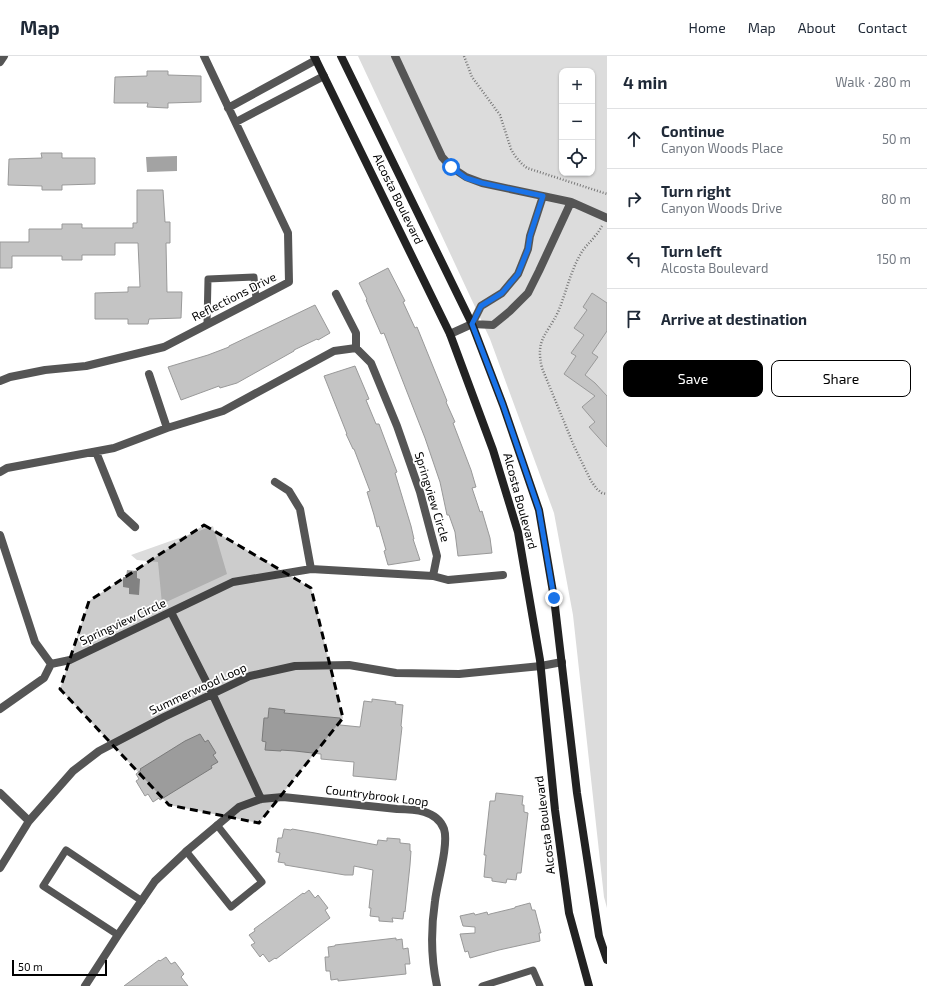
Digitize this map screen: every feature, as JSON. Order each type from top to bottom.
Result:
[{"type":"main road","name":"Alcosta Boulevard","points":[[342,56],[472,324],[503,405],[539,510],[554,598],[577,793],[599,936],[607,960]]},
{"type":"main road","name":"Alcosta Boulevard","points":[[315,58],[450,334],[493,450],[518,532],[541,666],[555,810],[568,914],[589,986]]},
{"type":"street","points":[[0,62],[4,56]]},
{"type":"street","name":"Reflections Drive","points":[[0,381],[10,377],[46,370],[86,366],[164,347],[289,282],[288,233],[204,56]]},
{"type":"street","points":[[395,56],[442,157],[451,167],[466,178],[482,183],[571,202],[605,221]]},
{"type":"street","points":[[228,108],[315,58]]},
{"type":"street","points":[[236,122],[324,76]]},
{"type":"street","points":[[472,324],[481,306],[502,293],[518,274],[528,249],[530,236],[543,196]]},
{"type":"street","points":[[450,334],[472,324],[493,325],[528,293],[571,202]]},
{"type":"street","points":[[0,472],[7,468],[114,448],[167,428],[223,411],[334,352],[356,348],[356,333],[336,294]]},
{"type":"street","name":"Springview Circle","points":[[51,664],[70,660],[233,582],[311,569],[433,576],[437,556],[420,492],[397,426],[371,364],[356,348]]},
{"type":"street","points":[[150,374],[167,428]]},
{"type":"street","points":[[96,452],[121,514],[135,527]]},
{"type":"street","points":[[275,482],[289,491],[300,509],[311,569]]},
{"type":"street","points":[[0,535],[36,642],[51,664],[44,678],[0,709]]},
{"type":"street","points":[[433,576],[448,580],[503,575]]},
{"type":"street","points":[[171,612],[212,693],[261,799]]},
{"type":"street","name":"Summerwood Loop","points":[[0,868],[29,821],[73,771],[99,751],[212,693],[250,676],[295,666],[349,665],[396,673],[459,674],[541,666],[562,662]]},
{"type":"street","points":[[0,793],[29,821]]},
{"type":"street","name":"Countrybrook Loop","points":[[85,986],[155,881],[186,851],[239,807],[261,799],[283,797],[409,809],[431,814],[437,818],[444,829],[445,846],[435,900],[433,920],[435,977],[437,986]]},
{"type":"lane","points":[[207,324],[208,279],[254,277],[256,299]]},
{"type":"lane","points":[[186,851],[231,907],[262,882],[217,824]]},
{"type":"lane","points":[[118,935],[42,886],[66,850],[142,902]]},
{"type":"lane","points":[[482,986],[533,970],[540,986]]},
{"type":"path","points":[[464,56],[472,77],[500,115],[511,149],[522,164],[527,168],[607,194]]},
{"type":"path","points":[[605,221],[596,236],[586,245],[580,255],[558,312],[543,335],[540,348],[540,358],[542,368],[574,446],[597,489],[602,493],[607,494]]},
{"type":"highlighted area","points":[[204,525],[311,588],[343,718],[259,823],[169,805],[60,689],[89,601]]},
{"type":"shaded area","points":[[358,56],[607,56],[607,908],[604,897],[573,615],[554,513],[490,339]]},
{"type":"shaded area","points":[[177,156],[177,171],[147,172],[146,157]]},
{"type":"shaded area","points":[[213,526],[227,574],[162,604],[158,562],[137,560],[131,555]]},
{"type":"shaded area","points":[[127,570],[137,571],[137,578],[140,579],[139,595],[129,594],[129,588],[123,587],[123,577],[126,577]]},
{"type":"building","points":[[147,71],[168,71],[168,75],[201,76],[201,102],[168,103],[168,108],[147,107],[148,103],[114,103],[115,77],[147,76]]},
{"type":"building","points":[[41,153],[62,153],[62,158],[95,158],[95,184],[62,185],[62,190],[42,190],[42,186],[8,185],[9,159],[42,158]]},
{"type":"building","points":[[137,190],[163,190],[165,222],[170,222],[170,243],[166,243],[167,292],[182,292],[181,318],[149,319],[148,324],[128,324],[128,319],[95,319],[95,293],[128,292],[128,287],[140,287],[138,243],[115,243],[115,255],[82,255],[82,260],[62,260],[62,256],[12,256],[12,268],[0,268],[0,242],[29,242],[29,229],[62,229],[62,224],[82,224],[82,228],[133,228],[133,223],[137,223]]},
{"type":"building","points":[[388,268],[405,301],[403,302],[415,328],[417,327],[455,422],[453,423],[476,487],[472,488],[480,512],[482,511],[490,538],[492,553],[458,556],[455,532],[449,515],[447,515],[440,482],[425,438],[384,333],[381,334],[359,283]]},
{"type":"building","points":[[592,293],[607,303],[607,331],[592,353],[598,357],[585,375],[607,396],[607,447],[589,427],[595,422],[582,407],[595,396],[564,374],[576,356],[571,353],[584,335],[574,328],[587,310],[583,307]]},
{"type":"building","points":[[315,305],[330,333],[318,340],[317,339],[294,350],[237,383],[220,388],[219,386],[181,400],[168,367],[229,347]]},
{"type":"building","points":[[355,366],[369,399],[366,400],[376,424],[379,424],[397,472],[395,473],[420,560],[388,565],[384,551],[386,550],[379,526],[377,527],[367,492],[370,491],[324,376]]},
{"type":"building","points":[[372,699],[396,702],[395,704],[403,705],[396,780],[353,776],[354,762],[321,759],[321,754],[265,750],[266,742],[262,741],[264,718],[268,718],[269,708],[285,710],[284,713],[340,718],[340,725],[360,727],[364,701],[372,702]]},
{"type":"building","points":[[200,734],[205,742],[208,740],[216,753],[213,755],[218,762],[211,766],[212,768],[160,800],[159,798],[153,802],[148,794],[145,796],[136,781],[139,779],[136,774],[141,770],[140,769],[185,741]]},
{"type":"building","points":[[496,793],[523,796],[522,805],[524,805],[524,812],[528,813],[521,873],[517,873],[516,880],[507,879],[506,883],[492,881],[492,878],[484,877],[486,855],[484,855],[490,801],[495,801]]},
{"type":"building","points":[[284,829],[292,829],[377,845],[378,840],[387,841],[387,838],[400,839],[400,843],[410,844],[410,865],[403,919],[392,918],[393,922],[379,921],[379,917],[370,916],[371,908],[369,908],[373,870],[354,866],[353,875],[345,875],[285,865],[285,863],[278,862],[280,853],[276,852],[278,838],[282,838]]},
{"type":"building","points":[[309,890],[315,898],[318,895],[328,908],[325,910],[330,918],[276,959],[275,958],[269,962],[263,954],[260,957],[251,945],[255,943],[249,935],[255,931],[254,929]]},
{"type":"building","points":[[530,903],[532,910],[535,910],[541,933],[539,933],[540,941],[470,958],[468,951],[465,952],[460,934],[475,933],[475,927],[463,926],[460,916],[474,913],[475,915],[487,912],[488,915]]},
{"type":"building","points":[[396,938],[396,940],[402,939],[403,949],[408,948],[410,964],[405,964],[406,974],[338,981],[338,979],[331,980],[330,971],[326,971],[325,957],[329,957],[328,947]]},
{"type":"building","points":[[166,957],[171,964],[175,962],[184,974],[181,977],[188,986],[124,986],[159,960],[160,961]]},
{"type":"route","points":[[451,167],[466,178],[482,183],[543,196],[530,236],[528,249],[518,274],[502,293],[481,306],[472,324],[503,405],[539,510],[554,598]]}]
